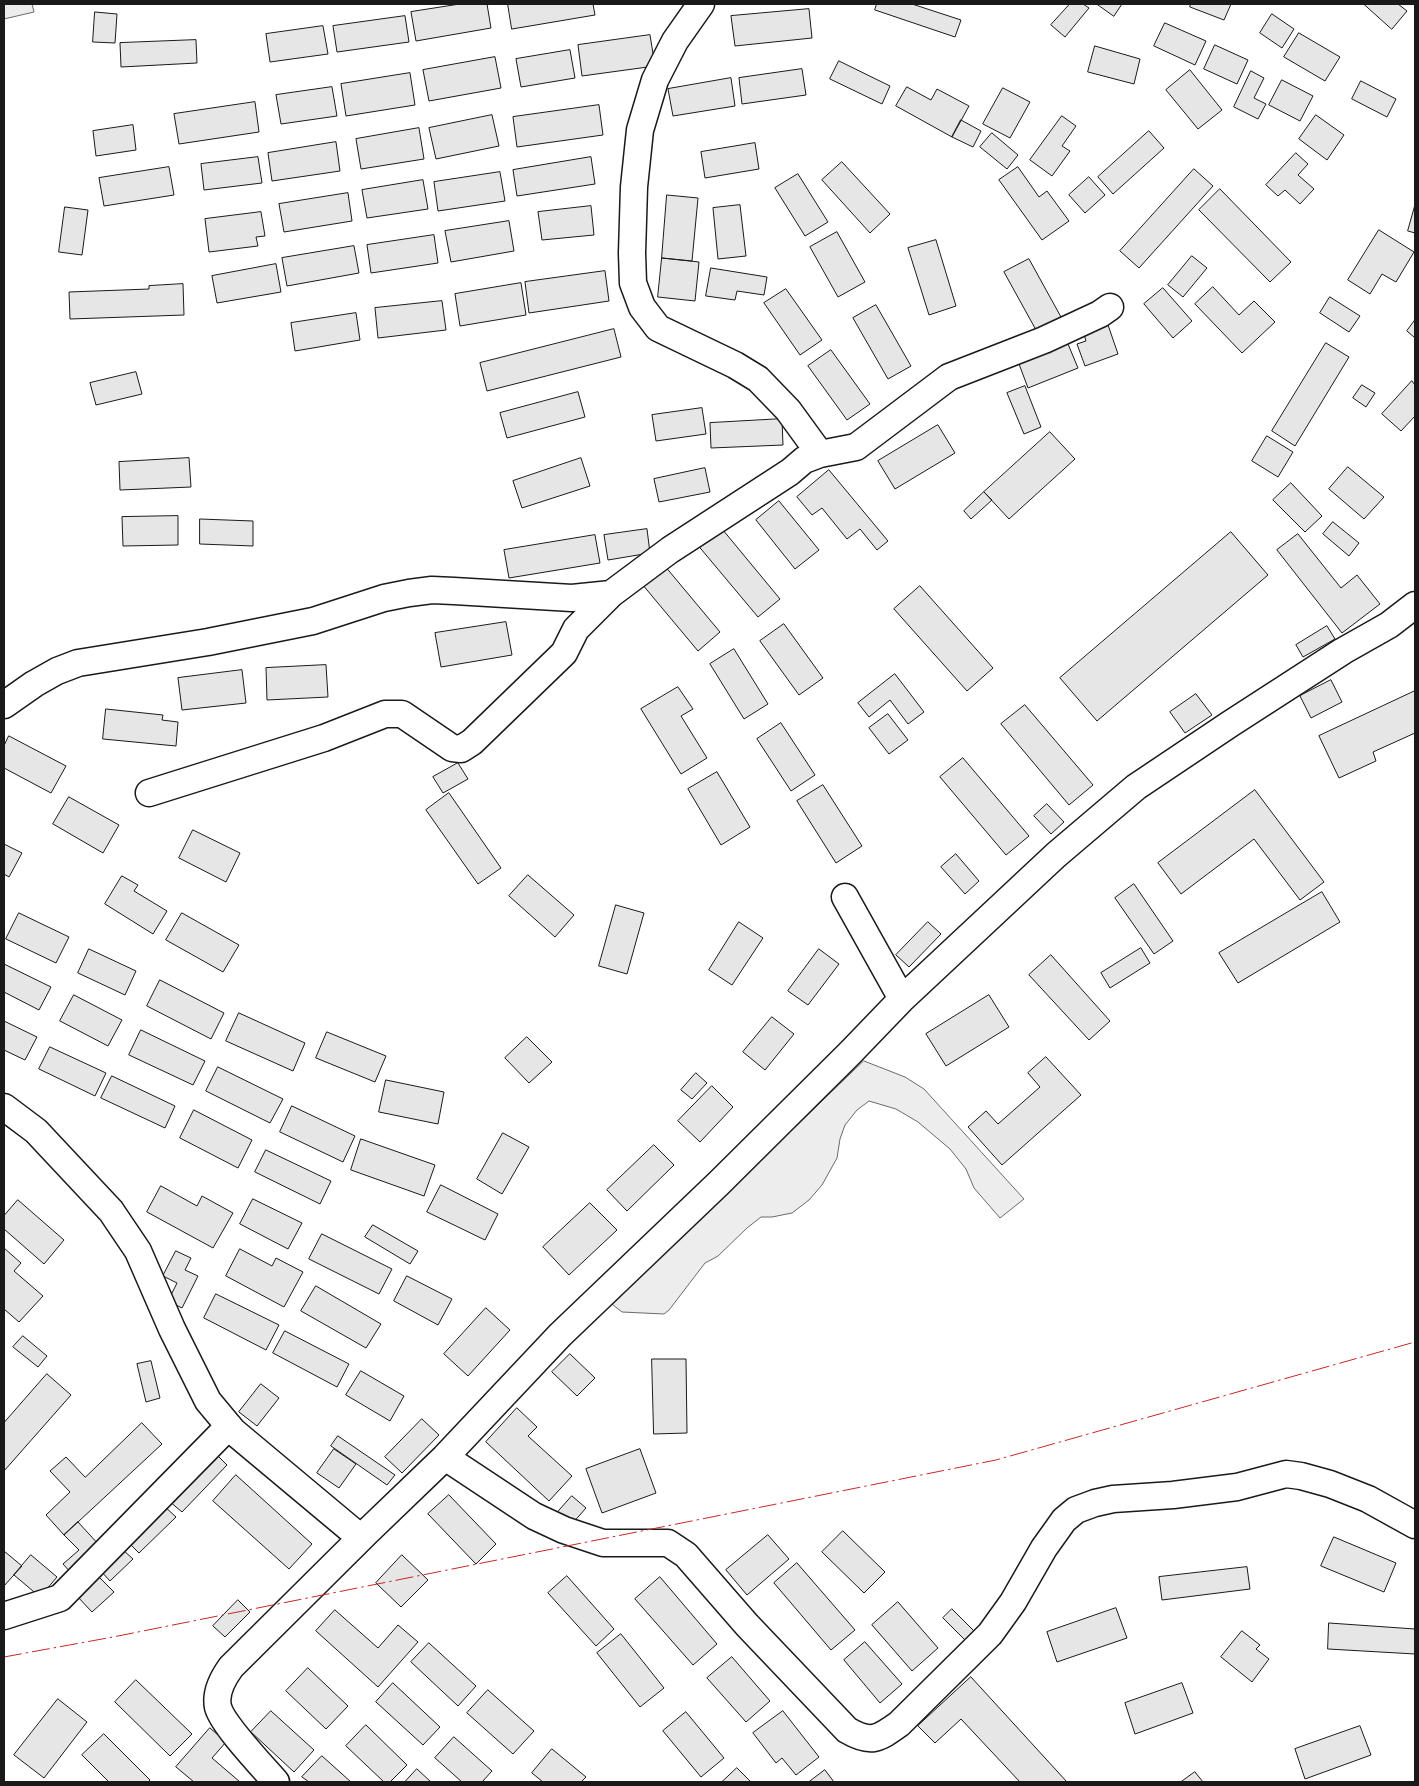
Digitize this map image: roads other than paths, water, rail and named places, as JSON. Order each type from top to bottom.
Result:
[{"type":"street","points":[[701,4],[676,41],[655,80],[640,130],[634,187],[633,282],[642,307],[658,328],[735,365],[758,379],[788,410],[820,454]]},
{"type":"street","points":[[149,792],[324,738],[385,714],[402,714],[452,748],[461,749],[472,742],[564,653],[576,629],[611,594],[670,550],[790,472],[804,460],[820,454],[856,447],[949,377],[1044,340],[1100,314],[1110,307]]},
{"type":"street","points":[[4,705],[34,684],[57,671],[78,663],[208,642],[313,621],[384,598],[409,593],[446,590],[572,598],[611,594]]},
{"type":"street","points":[[276,1782],[227,1725],[218,1707],[219,1692],[224,1678],[231,1667],[360,1538],[445,1457],[560,1335],[719,1183],[902,999],[1056,855],[1136,787],[1343,651],[1389,625],[1415,605]]},
{"type":"street","points":[[845,897],[902,999]]},
{"type":"street","points":[[4,1107],[36,1130],[111,1211],[138,1251],[172,1329],[208,1401],[229,1426],[360,1538]]},
{"type":"street","points":[[4,1616],[60,1598],[229,1426]]},
{"type":"street","points":[[445,1457],[534,1516],[564,1530],[604,1543],[668,1543],[686,1554],[747,1625],[847,1730],[860,1738],[870,1739],[882,1736],[899,1724],[990,1634],[1013,1602],[1044,1548],[1064,1520],[1076,1510],[1113,1499],[1173,1495],[1237,1487],[1286,1474],[1330,1484],[1368,1499],[1415,1525]]}]
